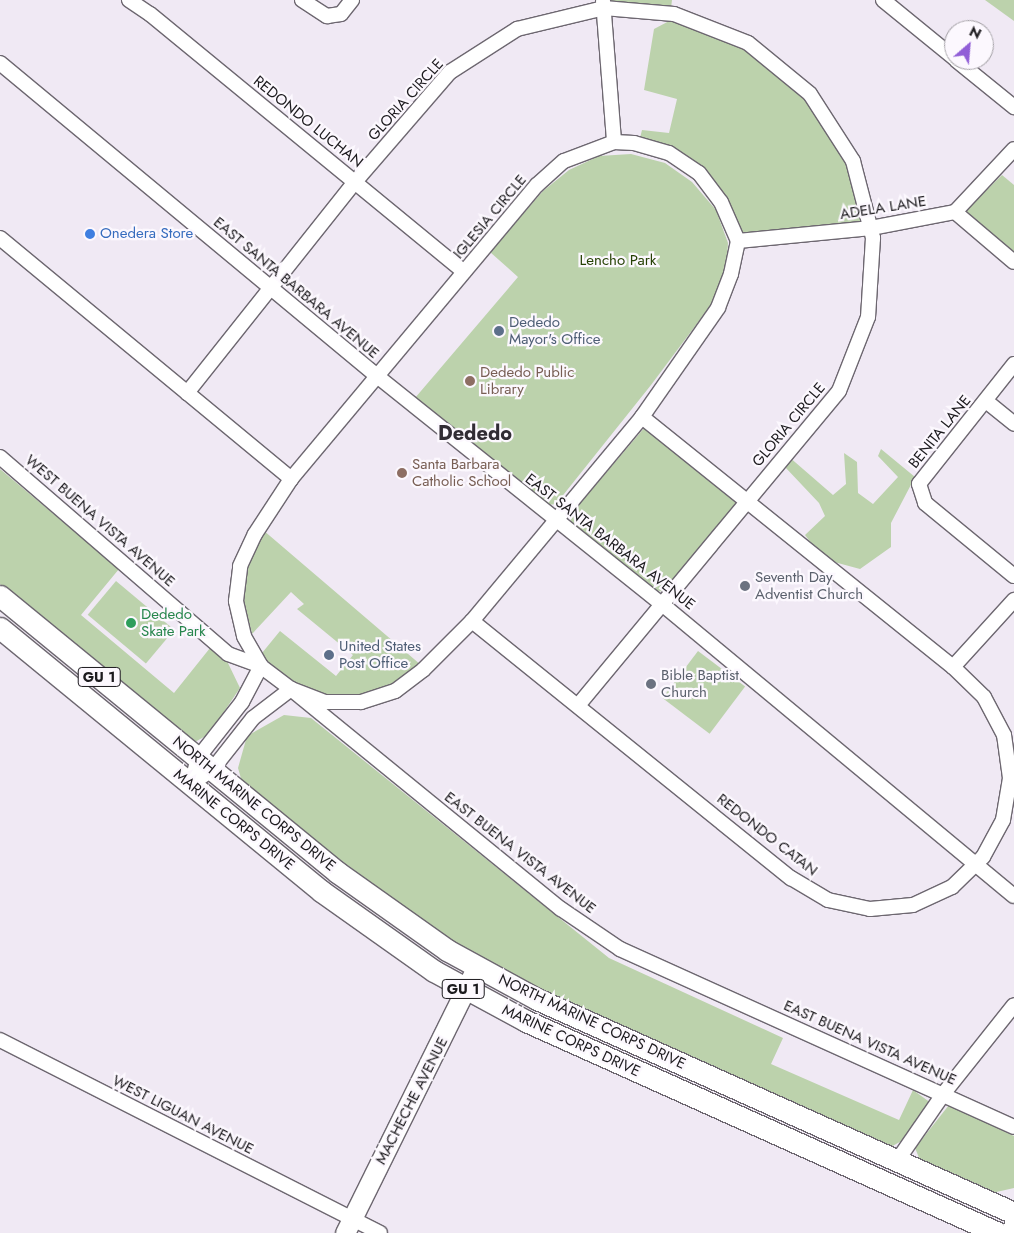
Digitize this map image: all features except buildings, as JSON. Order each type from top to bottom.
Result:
[{"type":"main road","name":"NORTH MARINE CORPS DRIVE","points":[[0,596],[361,891],[476,968],[537,999],[1014,1213]]},
{"type":"main road","name":"MARINE CORPS DRIVE","points":[[0,628],[353,916],[466,990],[596,1053],[998,1233]]},
{"type":"main road","name":"MACHECHE AVENUE","points":[[349,1226],[476,968]]},
{"type":"main road","points":[[1010,1233],[1014,1224]]},
{"type":"street","name":"REDONDO LUCHAN","points":[[129,0],[150,14],[464,272]]},
{"type":"street","points":[[302,0],[327,16],[341,14],[352,0]]},
{"type":"street","points":[[883,0],[944,50]]},
{"type":"street","name":"GLORIA CIRCLE","points":[[187,393],[272,289],[355,182],[450,72],[517,29],[604,4],[674,14],[748,43],[810,94],[853,161],[873,238],[868,317],[839,391],[578,705]]},
{"type":"street","points":[[604,4],[614,142]]},
{"type":"street","name":"EAST SANTA BARBARA AVENUE","points":[[0,63],[377,376],[662,604],[1014,896]]},
{"type":"street","points":[[969,70],[1014,107]]},
{"type":"street","name":"IGLESIA CIRCLE","points":[[614,142],[634,143],[669,153],[700,173],[721,202],[738,241],[732,274],[718,308],[642,417],[472,621],[423,670],[395,691],[361,702],[325,702],[291,689],[261,666],[244,636],[236,602],[240,566],[255,534],[290,479],[537,186],[564,160],[614,142]]},
{"type":"street","points":[[1014,149],[956,212],[1014,262]]},
{"type":"street","name":"ADELA LANE","points":[[738,241],[871,228],[956,212]]},
{"type":"street","points":[[0,238],[290,479]]},
{"type":"street","name":"BENITA LANE","points":[[1014,364],[923,478],[919,491],[925,502],[1014,576]]},
{"type":"street","points":[[986,401],[1014,424]]},
{"type":"street","name":"REDONDO CATAN","points":[[472,621],[791,878],[828,900],[870,909],[913,905],[952,887],[977,864],[1003,820],[1010,778],[1004,735],[984,697],[952,667],[745,502],[642,417]]},
{"type":"street","name":"WEST BUENA VISTA AVENUE","points":[[0,457],[228,654],[261,666]]},
{"type":"street","points":[[952,667],[1014,600]]},
{"type":"street","points":[[191,784],[242,702],[261,666]]},
{"type":"street","points":[[205,764],[253,718],[291,689]]},
{"type":"street","name":"EAST BUENA VISTA AVENUE","points":[[291,689],[560,909],[620,949],[944,1093],[1014,1127]]},
{"type":"street","points":[[897,1160],[944,1093],[1014,1005]]},
{"type":"street","name":"WEST LIGUAN AVENUE","points":[[0,1040],[349,1226],[380,1233]]},
{"type":"green space","points":[[609,0],[672,0],[671,8],[610,3]]},
{"type":"green space","points":[[985,0],[1014,0],[1014,21]]},
{"type":"green space","points":[[673,19],[748,46],[807,96],[851,162],[865,226],[739,238],[702,171],[639,142],[642,130],[669,133],[677,99],[644,90],[654,29]]},
{"type":"green space","name":"Lencho Park","points":[[631,154],[665,163],[692,182],[716,210],[728,243],[726,273],[711,305],[651,385],[556,504],[547,505],[415,398],[518,277],[490,252],[543,191],[569,170],[599,156]]},
{"type":"green space","points":[[1002,175],[1014,185],[1014,259],[964,212]]},
{"type":"green space","points":[[645,427],[737,503],[664,592],[650,589],[571,524],[570,515]]},
{"type":"green space","points":[[881,449],[915,477],[891,523],[891,547],[860,569],[823,559],[805,535],[825,516],[819,503],[785,467],[788,456],[833,495],[846,484],[844,453],[857,462],[858,493],[873,504],[898,477],[878,456]]},
{"type":"green space","points":[[0,469],[119,569],[81,615],[174,693],[210,648],[227,661],[240,688],[209,734],[195,742],[0,584]]},
{"type":"green space","points":[[263,530],[421,665],[390,688],[361,699],[324,695],[294,683],[269,664],[262,653],[280,631],[336,676],[353,655],[297,609],[304,604],[291,592],[252,634],[244,601],[247,567]]},
{"type":"green space","name":"Dededo Skate Park","points":[[116,581],[174,630],[146,664],[88,615]]},
{"type":"green space","points":[[698,651],[745,687],[710,734],[662,698]]},
{"type":"green space","points":[[284,715],[311,718],[609,958],[783,1038],[771,1064],[899,1120],[913,1090],[931,1103],[905,1139],[889,1148],[641,1038],[512,976],[453,943],[244,789],[238,768],[247,736]]},
{"type":"green space","points":[[949,1105],[1014,1136],[1014,1188],[992,1193],[920,1160],[915,1148]]},
{"type":"place","name":"Onedera Store","points":[[90,234]]},
{"type":"place","name":"Dededo Mayor's Office","points":[[499,331]]},
{"type":"place","name":"Dededo Public Library","points":[[470,381]]},
{"type":"place","name":"Santa Barbara Catholic School","points":[[402,473]]},
{"type":"place","name":"Seventh Day Adventist Church","points":[[745,586]]},
{"type":"place","name":"Dededo Skate Park","points":[[131,623]]},
{"type":"place","name":"United States Post Office","points":[[329,655]]},
{"type":"place","name":"Bible Baptist Church","points":[[651,684]]},
{"type":"district","name":"Dededo","points":[[475,433]]}]
